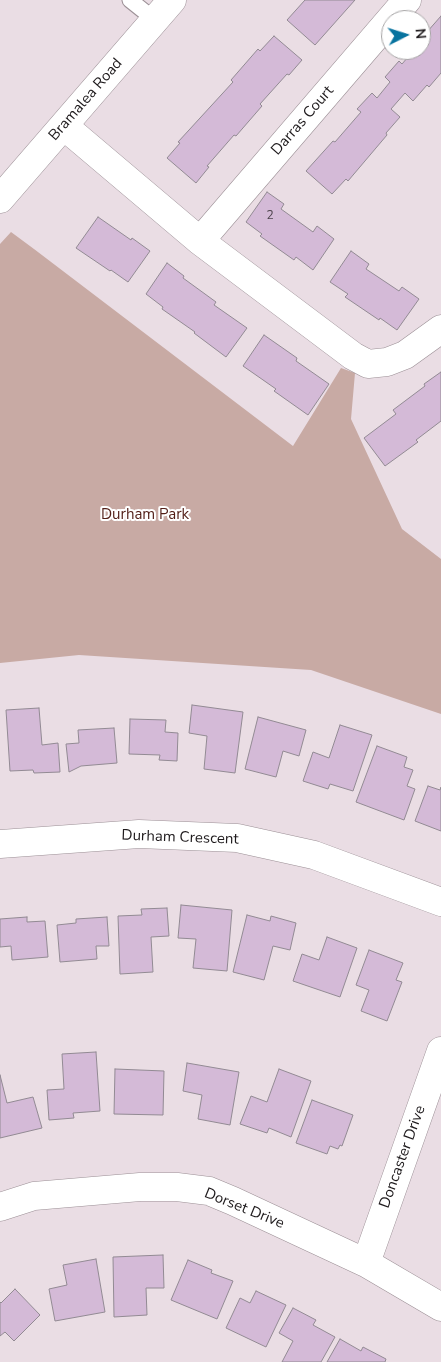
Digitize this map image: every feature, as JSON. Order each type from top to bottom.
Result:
[{"type":"street","name":"Darras Court","points":[[200,241],[407,0]]},
{"type":"street","name":"Bramalea Road","points":[[0,199],[163,10]]},
{"type":"street","points":[[64,126],[200,241],[353,356],[368,364],[387,362],[405,355],[441,328]]},
{"type":"street","name":"Durham Crescent","points":[[0,844],[139,834],[237,838],[314,855],[441,902]]},
{"type":"street","name":"Doncaster Drive","points":[[366,1263],[441,1051]]},
{"type":"street","name":"Dorset Drive","points":[[0,1207],[34,1196],[140,1187],[178,1187],[209,1191],[366,1263],[441,1307]]},
{"type":"lane","points":[[130,0],[163,10]]},
{"type":"green space","name":"Durham Park","points":[[11,232],[293,446],[341,368],[355,373],[351,419],[402,529],[441,559],[441,714],[311,670],[79,655],[0,663],[0,244]]},
{"type":"building","points":[[305,0],[355,0],[315,45],[287,20]]},
{"type":"building","points":[[441,16],[441,73],[413,101],[405,93],[391,109],[400,117],[386,133],[387,135],[348,181],[346,179],[332,194],[306,171],[361,112],[357,109],[372,93],[377,98],[390,82],[385,77],[399,61],[402,64],[405,60],[431,60],[431,27]]},
{"type":"building","points":[[274,36],[302,60],[260,104],[262,106],[207,166],[209,167],[196,183],[167,158],[180,143],[178,142],[233,82],[231,80],[258,49],[260,51]]},
{"type":"building","points":[[267,192],[284,204],[281,209],[313,232],[317,226],[334,239],[313,270],[296,257],[294,260],[260,236],[262,234],[246,222]]},
{"type":"building","points":[[98,217],[150,251],[128,282],[76,248]]},
{"type":"building","points":[[351,251],[369,264],[366,269],[399,291],[402,287],[419,299],[397,330],[345,297],[348,294],[330,282]]},
{"type":"building","points":[[167,263],[184,276],[183,278],[216,302],[214,305],[247,328],[226,357],[162,309],[163,307],[146,294]]},
{"type":"building","points":[[264,335],[329,384],[308,415],[243,366]]},
{"type":"building","points":[[441,372],[441,421],[416,440],[418,442],[385,466],[364,438],[396,414],[393,410]]},
{"type":"building","points":[[192,705],[243,712],[235,773],[204,769],[207,736],[189,733]]},
{"type":"building","points":[[39,708],[42,745],[58,743],[60,772],[34,773],[33,770],[10,771],[6,710]]},
{"type":"building","points":[[258,717],[306,730],[299,756],[283,751],[276,777],[245,769]]},
{"type":"building","points":[[130,719],[166,720],[165,732],[178,733],[177,761],[159,760],[160,755],[129,754]]},
{"type":"building","points":[[340,725],[372,735],[353,791],[330,784],[328,789],[303,781],[313,752],[329,758]]},
{"type":"building","points":[[114,728],[117,763],[81,766],[69,772],[66,744],[79,743],[78,730]]},
{"type":"building","points":[[377,746],[407,757],[404,767],[413,770],[407,786],[415,789],[404,820],[356,802]]},
{"type":"building","points":[[428,786],[440,790],[441,787],[441,831],[415,821]]},
{"type":"building","points":[[181,905],[232,910],[227,971],[193,968],[196,939],[178,938]]},
{"type":"building","points":[[167,908],[169,936],[151,937],[153,972],[120,974],[118,916],[142,915],[141,909]]},
{"type":"building","points":[[247,915],[270,921],[271,916],[296,923],[290,950],[273,946],[264,980],[233,972]]},
{"type":"building","points":[[27,917],[27,922],[45,921],[48,957],[12,960],[11,946],[0,947],[0,919]]},
{"type":"building","points":[[107,917],[109,946],[96,946],[97,959],[60,962],[57,925],[76,923],[76,919]]},
{"type":"building","points":[[327,937],[357,948],[340,997],[293,981],[302,954],[319,960]]},
{"type":"building","points":[[369,950],[403,963],[396,980],[402,982],[387,1021],[361,1011],[369,990],[356,985]]},
{"type":"building","points":[[96,1052],[100,1111],[73,1113],[74,1118],[49,1120],[47,1090],[64,1089],[62,1054]]},
{"type":"building","points":[[187,1063],[239,1072],[230,1125],[198,1119],[202,1095],[183,1091]]},
{"type":"building","points":[[115,1069],[164,1071],[163,1115],[114,1114]]},
{"type":"building","points":[[279,1069],[311,1081],[291,1137],[269,1128],[267,1133],[240,1124],[251,1096],[267,1102]]},
{"type":"building","points":[[0,1075],[7,1103],[33,1097],[42,1128],[0,1138]]},
{"type":"building","points":[[312,1100],[353,1115],[342,1146],[340,1145],[338,1149],[330,1146],[327,1154],[296,1143]]},
{"type":"building","points":[[163,1255],[164,1288],[146,1288],[147,1315],[114,1317],[113,1257]]},
{"type":"building","points":[[96,1259],[105,1312],[55,1321],[49,1289],[67,1285],[63,1265]]},
{"type":"building","points":[[188,1260],[212,1270],[211,1273],[233,1281],[217,1319],[171,1300]]},
{"type":"building","points":[[15,1289],[40,1315],[14,1341],[5,1332],[0,1336],[0,1302]]},
{"type":"building","points":[[256,1291],[286,1305],[266,1347],[226,1328],[240,1298],[250,1303]]},
{"type":"building","points":[[293,1308],[316,1320],[313,1325],[335,1337],[321,1362],[282,1362],[293,1341],[279,1333]]},
{"type":"building","points":[[340,1339],[361,1351],[363,1347],[386,1359],[385,1362],[327,1362]]}]
